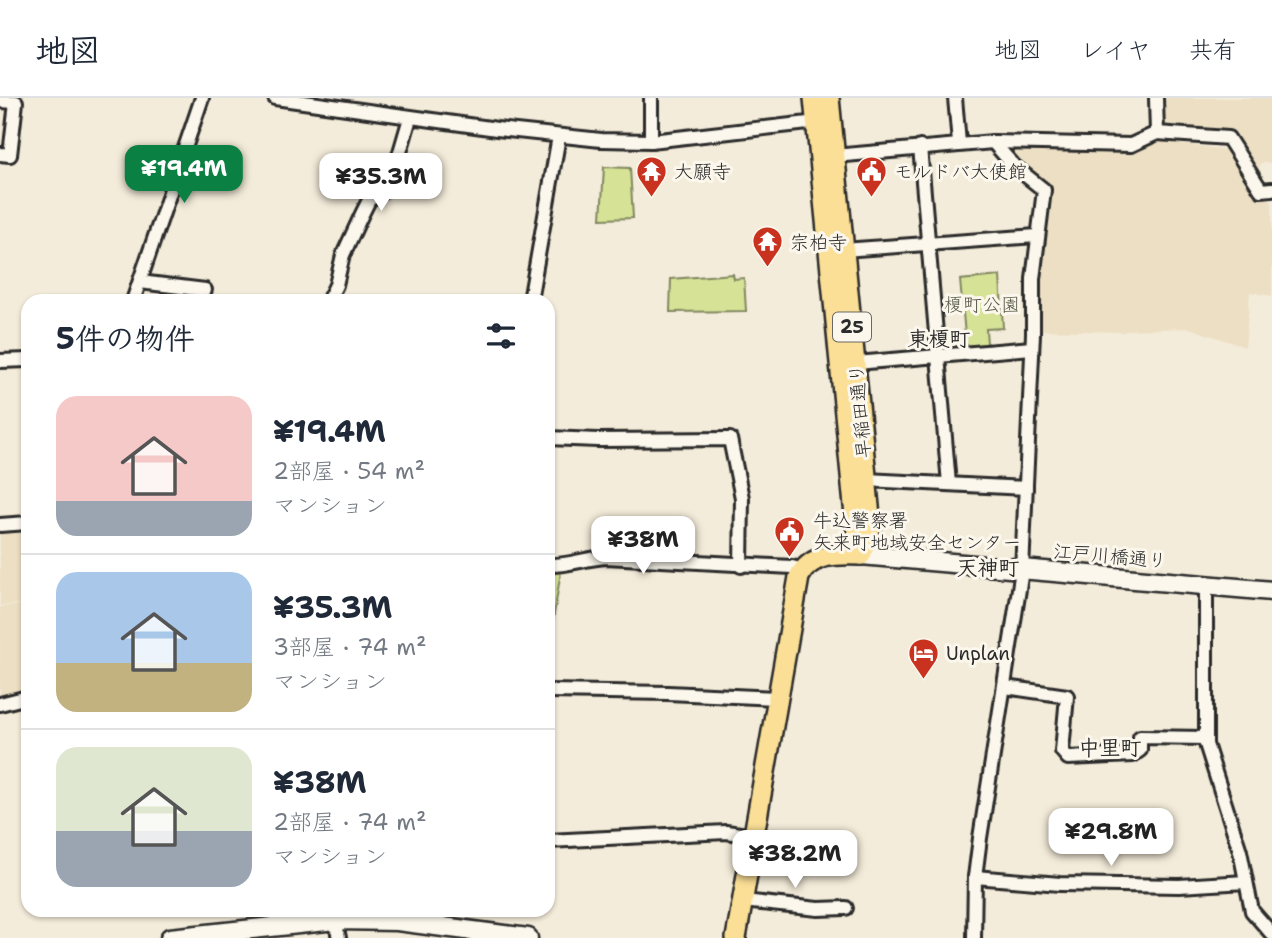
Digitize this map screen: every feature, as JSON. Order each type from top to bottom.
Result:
[{"type":"main road","name":"早稲田通り","points":[[814,98],[861,555]]},
{"type":"main road","name":"早稲田通り","points":[[829,98],[871,527],[861,555]]},
{"type":"main road","points":[[736,938],[796,588],[808,564],[823,557],[861,555]]},
{"type":"street","points":[[136,294],[202,98]]},
{"type":"street","points":[[275,98],[559,136],[651,141],[817,122]]},
{"type":"street","points":[[651,98],[651,141]]},
{"type":"street","points":[[955,98],[959,143]]},
{"type":"street","points":[[1156,98],[1157,133]]},
{"type":"street","points":[[0,101],[16,102],[10,155],[0,154]]},
{"type":"street","points":[[332,294],[343,255],[369,200],[385,189],[393,176],[410,118]]},
{"type":"street","points":[[834,156],[959,143],[1131,145],[1157,133],[1228,138],[1261,190],[1272,189]]},
{"type":"street","points":[[531,294],[559,136]]},
{"type":"street","points":[[974,938],[975,877],[1023,570],[1033,279],[1044,190],[1014,166],[993,142]]},
{"type":"street","points":[[920,148],[949,484]]},
{"type":"street","points":[[844,250],[1037,236]]},
{"type":"street","points":[[140,282],[205,290]]},
{"type":"street","points":[[856,363],[1032,348]]},
{"type":"street","points":[[0,361],[21,360]]},
{"type":"street","points":[[555,438],[730,439],[742,498],[741,566]]},
{"type":"street","points":[[866,480],[1026,488]]},
{"type":"street","points":[[0,525],[21,524]]},
{"type":"street","name":"江戸川橋通り","points":[[861,555],[1272,591]]},
{"type":"street","points":[[555,565],[565,566],[588,558],[606,557],[792,567],[803,570]]},
{"type":"street","points":[[1206,586],[1206,738],[1240,851],[1252,911],[1272,934]]},
{"type":"street","points":[[1005,687],[1067,696],[1062,751],[1068,758],[1133,755],[1140,750],[1140,737],[1206,738]]},
{"type":"street","points":[[555,691],[777,698]]},
{"type":"street","points":[[0,704],[21,699]]},
{"type":"street","points":[[555,841],[726,832],[754,836]]},
{"type":"street","points":[[975,877],[1060,884],[1179,886],[1246,882]]},
{"type":"street","points":[[743,901],[818,909],[846,908]]},
{"type":"street","points":[[170,938],[257,933],[280,917],[336,923],[388,917]]},
{"type":"street","points":[[400,917],[441,932],[528,938]]},
{"type":"shaded area","points":[[1160,98],[1272,98],[1272,163],[1260,163],[1259,171],[1256,171],[1228,130],[1162,129]]},
{"type":"shaded area","points":[[1157,141],[1227,150],[1253,195],[1272,202],[1272,296],[1250,292],[1245,347],[1189,328],[1124,332],[1038,330],[1038,262],[1049,186],[1014,158],[1014,149],[1135,152]]},
{"type":"shaded area","points":[[21,529],[21,604],[0,606],[0,531]]},
{"type":"shaded area","points":[[21,605],[21,694],[0,698],[0,607]]},
{"type":"green space","points":[[604,167],[630,168],[633,218],[601,219]]},
{"type":"green space","points":[[733,274],[734,279],[744,278],[746,311],[670,312],[671,279]]},
{"type":"green space","name":"榎町公園","points":[[1000,276],[1003,328],[986,329],[987,344],[966,346],[960,280]]},
{"type":"green space","points":[[555,571],[561,571],[555,609]]},
{"type":"place","name":"大願寺","points":[[651,198]]},
{"type":"place","name":"モルドバ大使館","points":[[871,198]]},
{"type":"place","name":"宗柏寺","points":[[767,269]]},
{"type":"place","name":"牛込警察署 矢来町地域安全センター","points":[[790,558]]},
{"type":"place","name":"Unplan","points":[[923,680]]},
{"type":"district","name":"東榎町","points":[[939,339]]},
{"type":"district","name":"天神町","points":[[988,568]]},
{"type":"district","name":"中里町","points":[[1110,748]]}]
